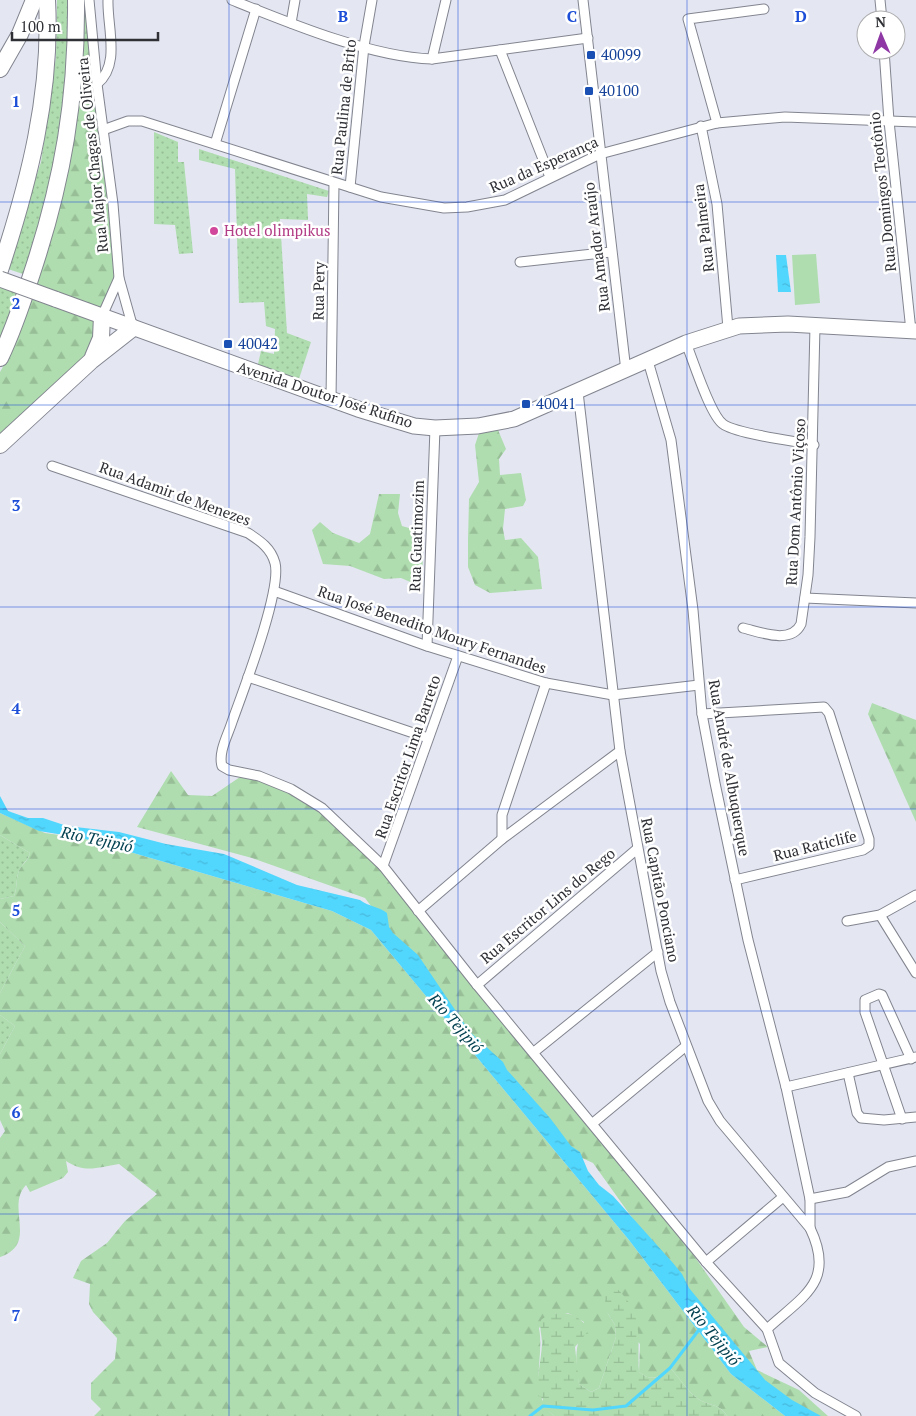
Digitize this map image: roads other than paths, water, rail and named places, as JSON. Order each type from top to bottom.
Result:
[{"type":"highway","points":[[0,69],[20,34],[34,0]]},
{"type":"highway","points":[[0,270],[23,199],[42,111],[46,60],[47,0]]},
{"type":"highway","points":[[0,358],[24,297],[56,198],[67,139],[74,79],[76,0]]},
{"type":"highway","points":[[90,361],[101,341],[102,316]]},
{"type":"highway","points":[[0,445],[90,361],[133,328]]},
{"type":"main road","name":"Avenida Doutor José Rufino","points":[[0,279],[331,400],[414,426],[435,428],[478,426],[514,419],[686,343],[728,328],[761,324],[914,331]]},
{"type":"street","name":"Rua Major Chagas de Oliveira","points":[[90,0],[97,84],[114,204],[119,278],[133,328]]},
{"type":"street","points":[[97,84],[107,74],[111,59],[108,0]]},
{"type":"street","points":[[232,0],[291,23],[364,46],[418,58],[432,59],[588,38]]},
{"type":"street","points":[[291,23],[295,0]]},
{"type":"street","name":"Rua Paulina de Brito","points":[[350,187],[364,46],[372,0]]},
{"type":"street","points":[[432,59],[446,0]]},
{"type":"street","name":"Rua Amador Araújo","points":[[583,0],[626,370]]},
{"type":"street","points":[[214,144],[256,9]]},
{"type":"street","points":[[717,123],[688,19],[764,9]]},
{"type":"street","points":[[500,50],[550,177]]},
{"type":"street","name":"Rua Domingos Teotônio","points":[[885,60],[889,121],[914,331]]},
{"type":"street","name":"Rua da Esperança","points":[[103,130],[128,121],[138,120],[334,183],[420,205],[467,207],[505,200],[600,154],[701,126],[785,117],[916,122]]},
{"type":"street","name":"Rua Palmeira","points":[[701,126],[718,204],[728,328]]},
{"type":"street","name":"Rua Pery","points":[[331,400],[334,183]]},
{"type":"street","points":[[520,262],[611,252]]},
{"type":"street","name":"Rua Major Chagas de Oliveira","points":[[102,316],[119,278]]},
{"type":"street","name":"Rua Dom Antônio Viçoso","points":[[815,326],[814,445],[806,598],[916,603]]},
{"type":"street","points":[[686,343],[704,390],[717,418],[723,425],[742,431],[814,445]]},
{"type":"street","name":"Rua André de Albuquerque","points":[[648,361],[671,440],[693,610],[702,714],[735,880],[786,1088],[810,1198],[810,1228]]},
{"type":"street","name":"Rua Capitão Ponciano","points":[[578,392],[620,751],[637,849],[670,1002],[708,1101],[720,1121],[810,1228],[818,1248],[817,1280],[812,1288],[767,1329]]},
{"type":"street","name":"Rua Guatimozim","points":[[427,646],[435,428]]},
{"type":"street","name":"Rua Adamir de Menezes","points":[[52,466],[248,533],[264,544],[271,554],[276,569],[274,591],[248,677],[224,746],[222,766],[229,770],[259,776],[291,789],[322,808],[383,866]]},
{"type":"street","name":"Rua José Benedito Moury Fernandes","points":[[274,591],[427,646],[546,683],[593,694],[613,695],[699,685]]},
{"type":"street","points":[[743,628],[782,636],[794,633],[801,624],[806,598]]},
{"type":"street","name":"Rua Escritor Lima Barreto","points":[[383,866],[458,656]]},
{"type":"street","points":[[248,677],[428,738]]},
{"type":"street","points":[[502,839],[502,815],[546,683]]},
{"type":"street","name":"Rua Raticlife","points":[[702,714],[824,707],[829,713],[870,842],[862,850],[735,880]]},
{"type":"street","points":[[418,911],[502,839],[620,751]]},
{"type":"street","name":"Rua Escritor Lins do Rego","points":[[477,985],[637,849]]},
{"type":"street","points":[[383,866],[477,985],[706,1262],[767,1329],[779,1363],[815,1393],[856,1416]]},
{"type":"street","points":[[847,921],[880,915],[916,894]]},
{"type":"street","points":[[880,915],[916,973]]},
{"type":"street","points":[[534,1052],[658,952]]},
{"type":"street","points":[[786,1088],[884,1066],[914,1058],[882,995],[879,994],[865,1000],[864,1005],[884,1066],[902,1119]]},
{"type":"street","points":[[593,1123],[686,1046]]},
{"type":"street","points":[[848,1073],[859,1116],[868,1120],[916,1117]]},
{"type":"street","points":[[810,1198],[847,1192],[888,1168],[916,1161]]},
{"type":"street","points":[[706,1262],[784,1197]]},
{"type":"water","points":[[776,255],[786,255],[791,292],[778,292]]},
{"type":"water","name":"Rio Tejipió","points":[[0,796],[8,811],[28,818],[43,818],[67,826],[119,832],[166,844],[224,854],[297,885],[360,900],[387,913],[389,927],[393,933],[418,955],[470,1032],[503,1062],[507,1070],[550,1118],[571,1146],[580,1152],[588,1171],[599,1185],[613,1196],[673,1263],[682,1274],[689,1288],[765,1380],[792,1400],[821,1416],[785,1416],[731,1374],[629,1240],[371,930],[332,911],[82,838],[39,831],[0,813]]},
{"type":"waterway","points":[[530,1416],[543,1406],[593,1410],[626,1406],[670,1368],[698,1331]]},
{"type":"place","name":"40099","points":[[591,55]]},
{"type":"place","name":"40100","points":[[589,91]]},
{"type":"place","name":"Hotel olimpikus","points":[[214,231]]},
{"type":"place","name":"40042","points":[[228,344]]},
{"type":"place","name":"40041","points":[[526,404]]}]
